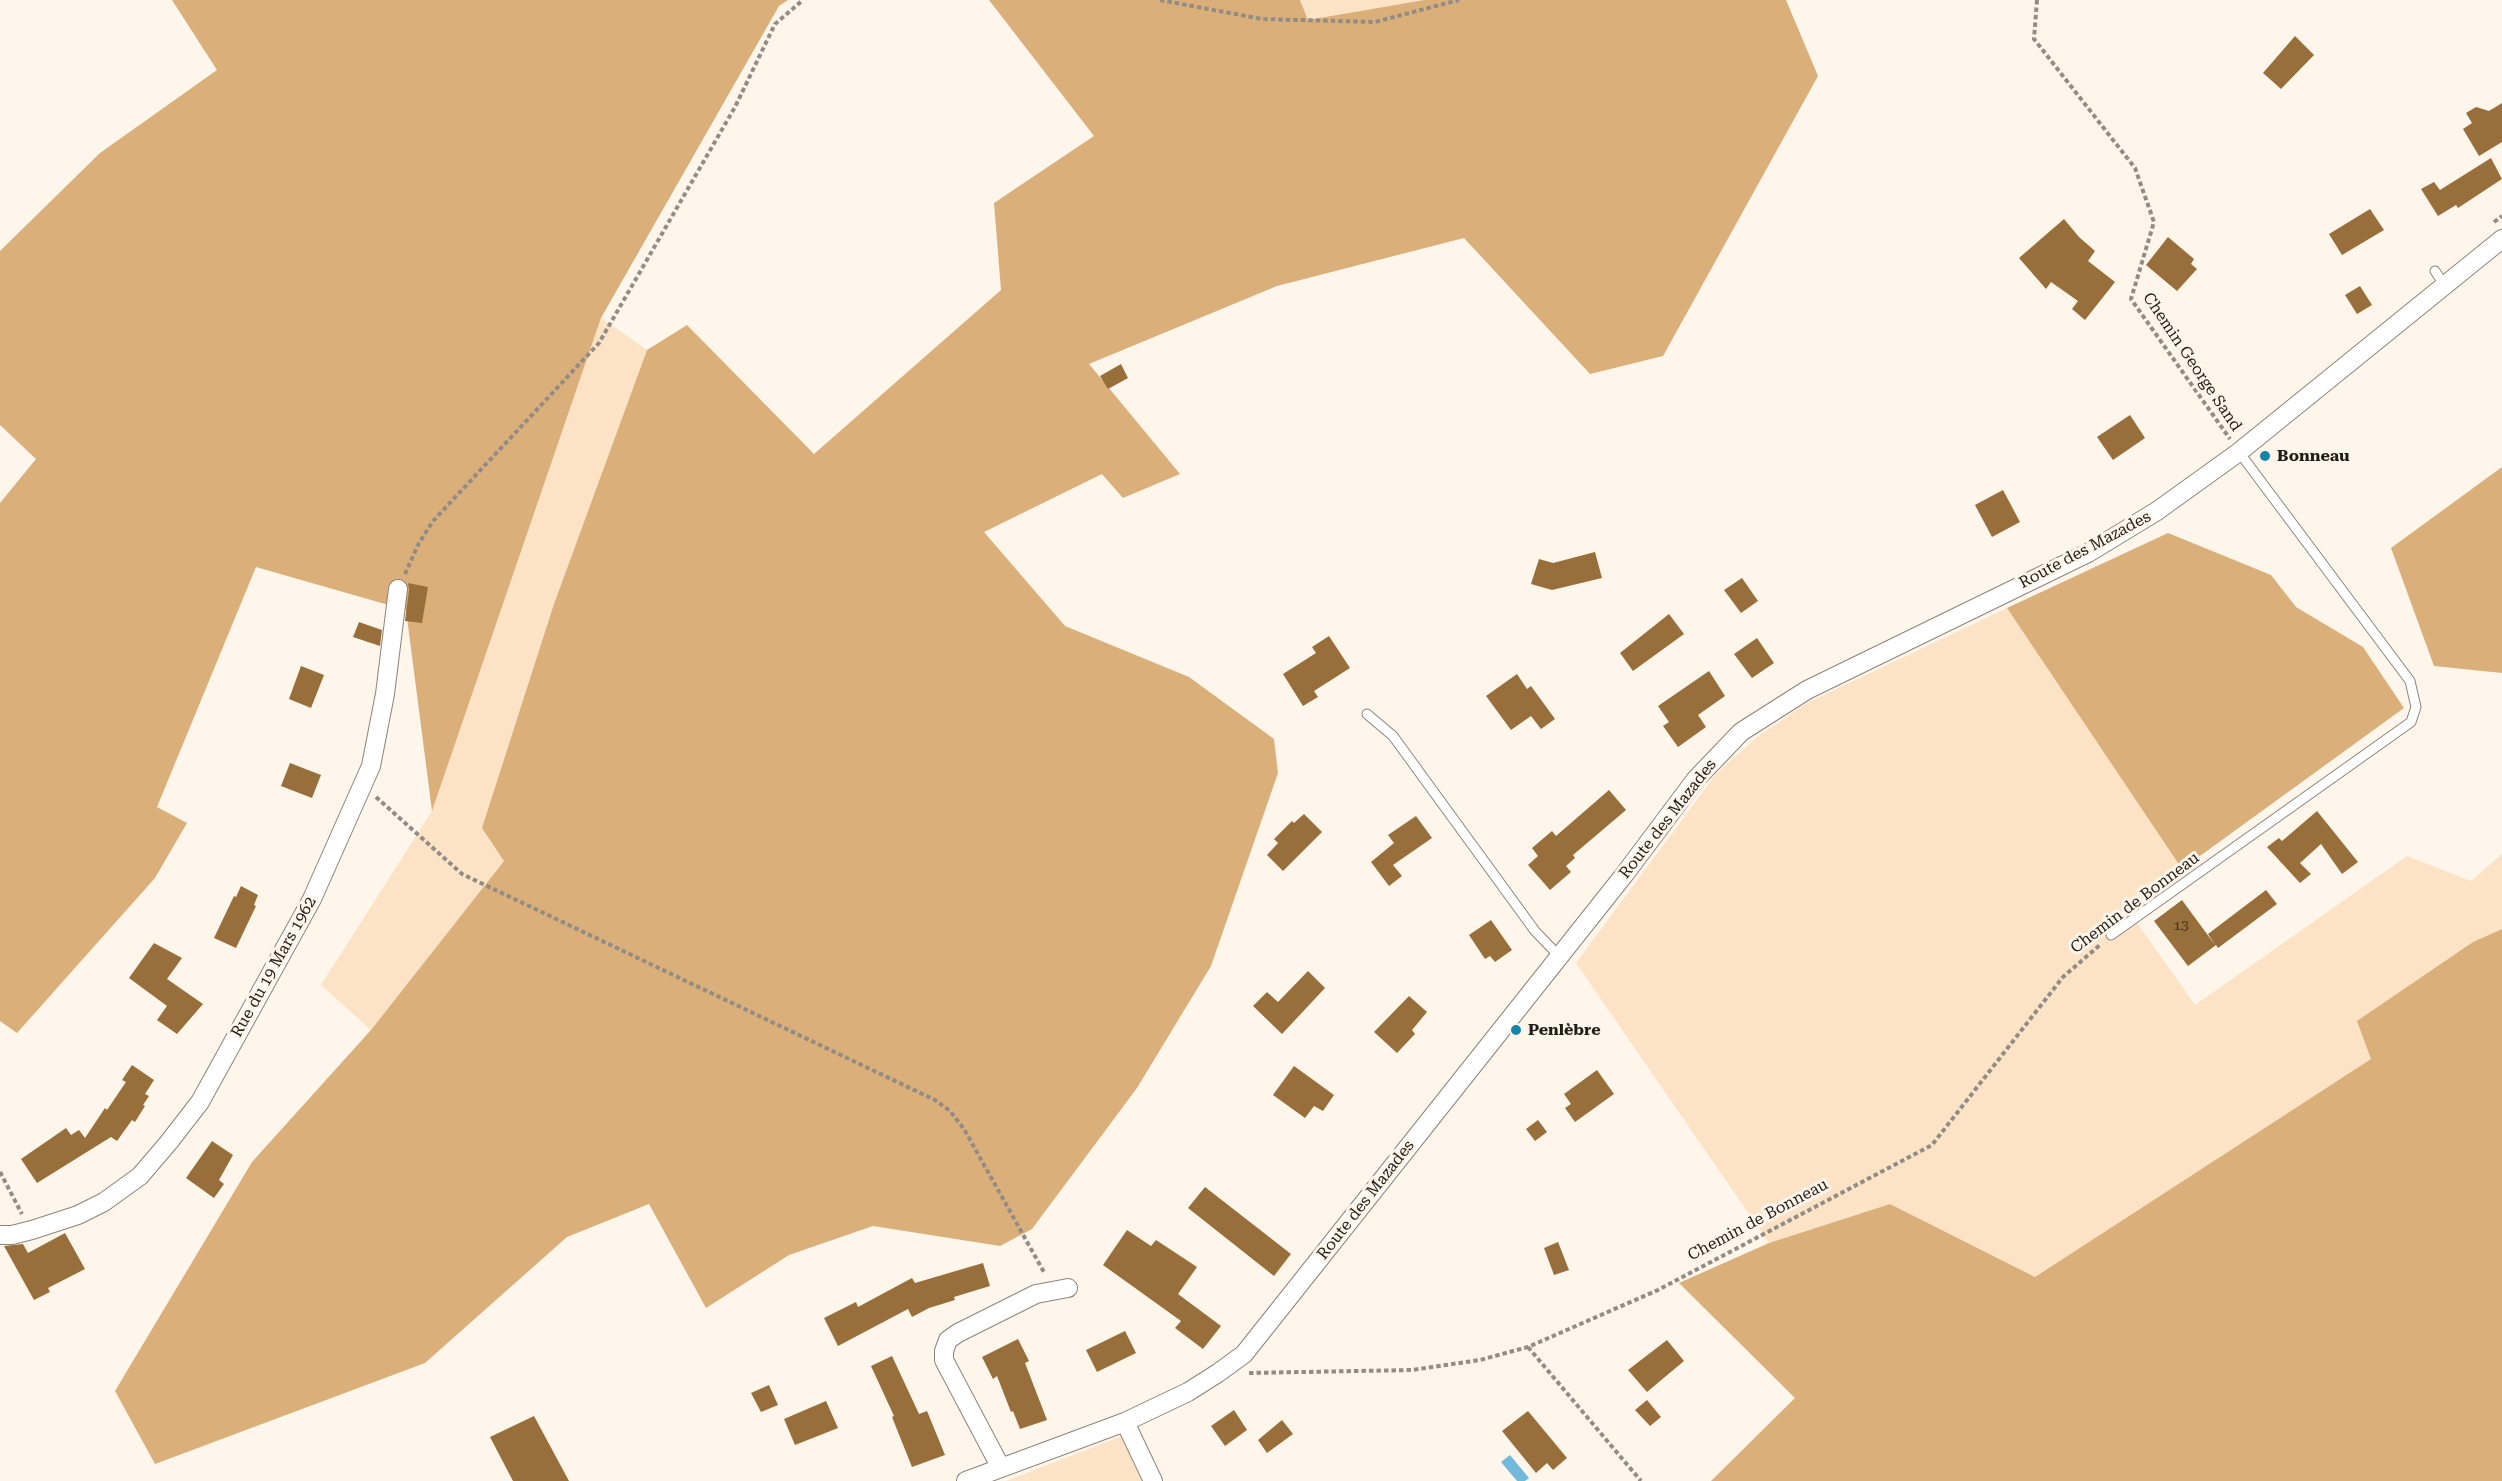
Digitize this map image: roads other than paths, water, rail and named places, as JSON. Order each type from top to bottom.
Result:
[{"type":"street","name":"Route des Mazades","points":[[966,1481],[1125,1422],[1188,1392],[1218,1374],[1244,1354],[1696,779],[1741,732],[1806,690],[2088,553],[2157,511],[2239,452],[2440,278],[2502,239]]},
{"type":"street","name":"Rue du 19 Mars 1962","points":[[0,1235],[12,1235],[32,1230],[78,1215],[104,1202],[140,1176],[194,1110],[312,899],[370,766],[385,693],[398,589]]},
{"type":"street","points":[[1001,1468],[944,1360],[944,1351],[948,1340],[958,1333],[1036,1294],[1061,1289]]},
{"type":"street","points":[[1125,1422],[1153,1481]]},
{"type":"lane","name":"Chemin de Bonneau","points":[[2111,935],[2411,722],[2416,707],[2410,681],[2239,452]]},
{"type":"lane","points":[[1367,714],[1394,736],[1535,932],[1559,956]]},
{"type":"water","points":[[1510,1455],[1529,1478],[1525,1481],[1517,1481],[1501,1462]]},
{"type":"place","name":"Bonneau","points":[[2265,456]]},
{"type":"place","name":"Penlèbre","points":[[1516,1030]]}]
